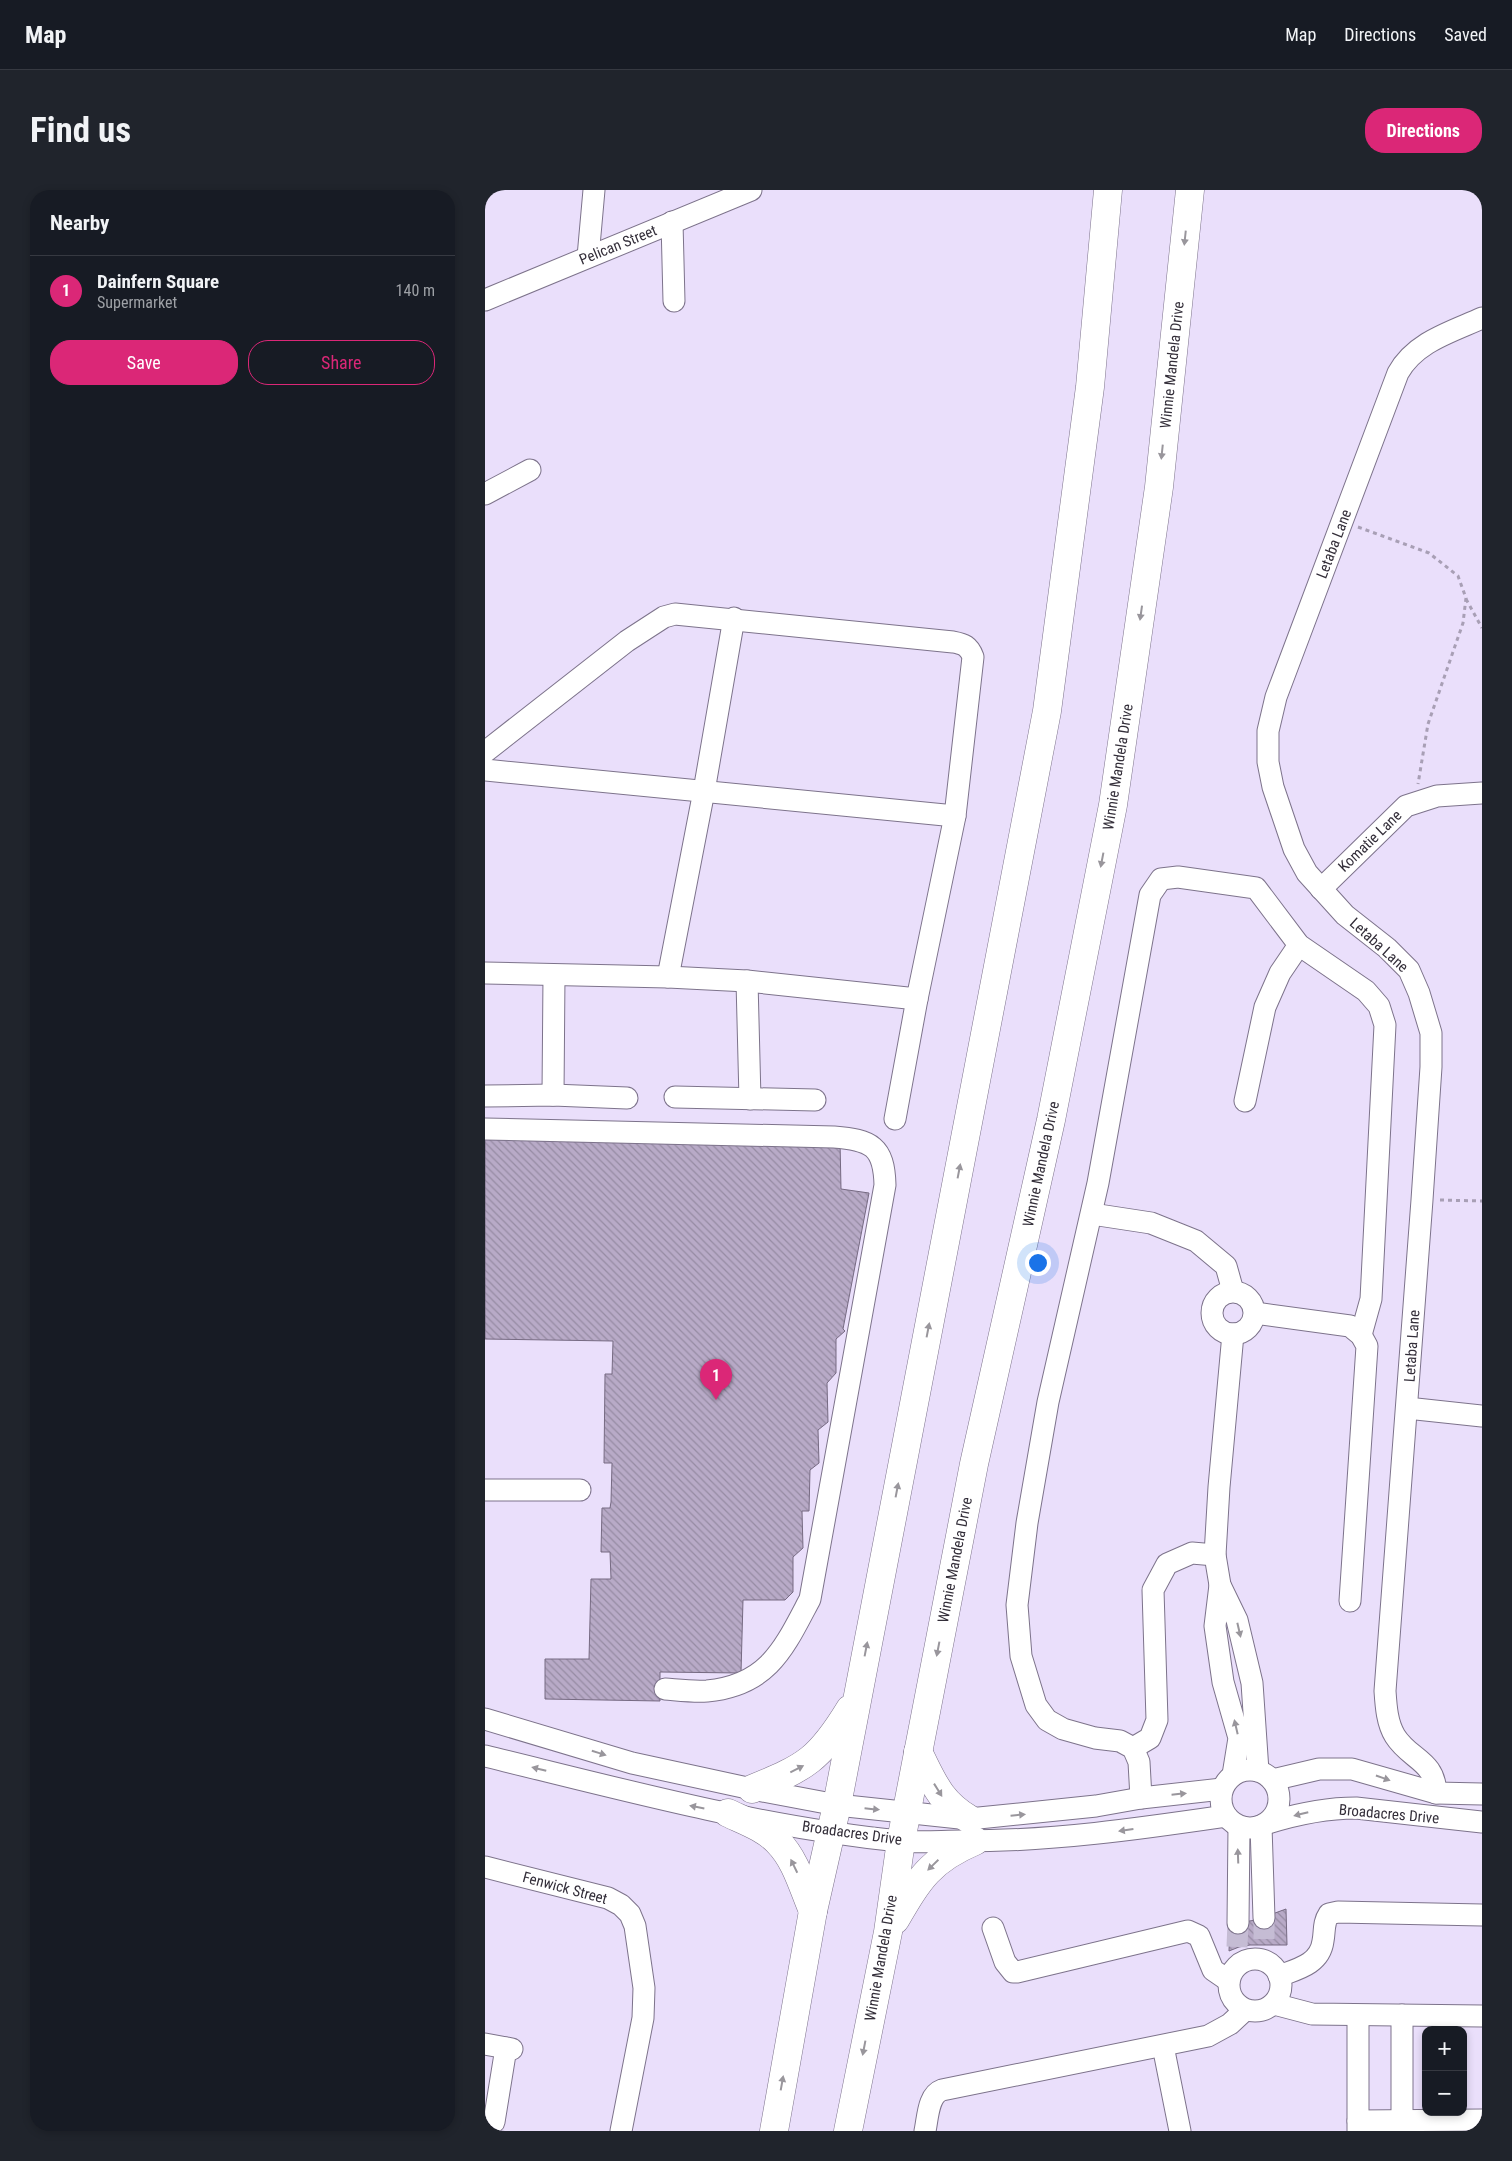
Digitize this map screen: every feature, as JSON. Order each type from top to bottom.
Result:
[{"type":"main road","points":[[774,2131],[813,1911],[837,1805],[1047,711],[1090,387],[1108,190]]},
{"type":"main road","name":"Winnie Mandela Drive","points":[[848,2131],[887,1932],[901,1841],[974,1464],[1051,1120],[1113,805],[1159,487],[1190,190]]},
{"type":"main road","points":[[752,1788],[781,1777],[809,1761],[834,1735],[857,1697]]},
{"type":"main road","points":[[887,1932],[925,1873],[972,1830],[943,1798],[918,1752]]},
{"type":"main road","points":[[728,1813],[765,1831],[778,1842],[791,1860],[813,1911]]},
{"type":"street","points":[[588,257],[594,190]]},
{"type":"street","name":"Pelican Street","points":[[485,300],[751,190]]},
{"type":"street","points":[[672,222],[674,301]]},
{"type":"street","name":"Letaba Lane","points":[[1436,1793],[1436,1782],[1431,1770],[1395,1736],[1388,1718],[1385,1691],[1422,1200],[1431,1067],[1431,1033],[1419,993],[1409,970],[1387,948],[1345,915],[1307,873],[1294,849],[1281,813],[1268,762],[1268,731],[1276,697],[1398,373],[1405,359],[1416,349],[1482,318]]},
{"type":"street","points":[[485,494],[530,470]]},
{"type":"street","points":[[485,752],[627,641],[664,617],[675,614],[734,618],[953,642],[970,648],[974,667],[955,816],[917,999],[895,1119]]},
{"type":"street","points":[[668,977],[704,791],[734,618]]},
{"type":"street","points":[[485,770],[955,816]]},
{"type":"street","name":"Komatie Lane","points":[[1321,889],[1405,806],[1437,796],[1482,793]]},
{"type":"street","points":[[1141,1798],[1139,1762],[1133,1748],[1120,1740],[1095,1738],[1063,1729],[1047,1720],[1036,1705],[1021,1656],[1018,1614],[1027,1522],[1048,1402],[1092,1214],[1150,895],[1161,879],[1178,877],[1256,888],[1299,945],[1366,991],[1379,1006],[1385,1025],[1371,1299],[1361,1335]]},
{"type":"street","points":[[1245,1101],[1265,1007],[1280,973],[1299,945]]},
{"type":"street","points":[[485,973],[668,977],[747,982],[917,999]]},
{"type":"street","points":[[553,1095],[554,976]]},
{"type":"street","points":[[747,982],[750,1099]]},
{"type":"street","points":[[485,1096],[553,1095],[627,1098]]},
{"type":"street","points":[[675,1097],[815,1100]]},
{"type":"street","points":[[485,1129],[834,1137],[863,1141],[875,1147],[882,1162],[885,1186],[810,1599],[788,1641],[766,1670],[730,1687],[706,1691],[665,1689]]},
{"type":"street","points":[[1092,1214],[1151,1223],[1196,1241],[1226,1266],[1233,1292]]},
{"type":"street","points":[[1233,1292],[1248,1298],[1255,1312],[1249,1328],[1233,1334],[1218,1328],[1213,1321],[1212,1313],[1218,1298],[1233,1292]]},
{"type":"street","points":[[1255,1312],[1350,1326],[1361,1335],[1367,1346],[1350,1601]]},
{"type":"street","points":[[1233,1334],[1219,1487],[1215,1555],[1220,1585],[1215,1626],[1223,1682],[1239,1738],[1221,1803],[1233,1821],[1240,1886],[1238,1923]]},
{"type":"street","points":[[1407,1408],[1482,1416]]},
{"type":"street","points":[[485,1490],[580,1490]]},
{"type":"street","points":[[1133,1748],[1150,1738],[1157,1720],[1153,1590],[1167,1564],[1192,1553],[1215,1555]]},
{"type":"street","points":[[1220,1585],[1237,1620],[1252,1683],[1265,1775],[1279,1797],[1278,1807],[1265,1824],[1254,1828],[1233,1821]]},
{"type":"street","name":"Broadacres Drive","points":[[485,1719],[632,1763],[837,1805],[907,1812],[972,1830],[1081,1836],[1233,1821]]},
{"type":"street","name":"Broadacres Drive","points":[[485,1756],[728,1813],[901,1841],[972,1830],[1228,1782]]},
{"type":"street","name":"Broadacres Drive","points":[[1265,1775],[1319,1769],[1352,1769],[1436,1793],[1482,1794]]},
{"type":"street","points":[[1228,1782],[1249,1770],[1265,1775]]},
{"type":"street","name":"Broadacres Drive","points":[[1265,1824],[1316,1810],[1335,1808],[1356,1808],[1482,1822]]},
{"type":"street","points":[[1264,1918],[1265,1824]]},
{"type":"street","name":"Fenwick Street","points":[[485,1867],[608,1898],[621,1905],[630,1914],[635,1926],[639,1948],[645,2002],[621,2131]]},
{"type":"street","points":[[1240,1886],[1263,1884]]},
{"type":"street","points":[[1279,1976],[1308,1965],[1318,1956],[1323,1942],[1325,1920],[1329,1914],[1355,1911],[1482,1915]]},
{"type":"street","points":[[993,1928],[1005,1962],[1013,1972],[1188,1931],[1199,1936],[1213,1970],[1250,1960],[1264,1953],[1279,1976],[1281,1991],[1273,2004],[1260,2011],[1245,2010],[1232,1998],[1234,1965]]},
{"type":"street","points":[[1273,2004],[1312,2014],[1482,2016]]},
{"type":"street","points":[[925,2131],[935,2092],[1208,2036],[1221,2030],[1245,2010]]},
{"type":"street","points":[[1402,2120],[1403,2015]]},
{"type":"street","points":[[1358,2016],[1358,2126],[1402,2120],[1482,2120]]},
{"type":"street","points":[[485,2044],[509,2048],[494,2122]]},
{"type":"street","points":[[1163,2046],[1180,2131]]},
{"type":"path","points":[[1343,522],[1429,553],[1458,576],[1466,598],[1482,628]]},
{"type":"path","points":[[1416,802],[1428,724],[1463,623],[1466,598]]},
{"type":"path","points":[[1422,1200],[1482,1201]]},
{"type":"building","points":[[485,1131],[840,1141],[841,1189],[869,1193],[843,1329],[845,1331],[836,1339],[836,1373],[827,1383],[828,1422],[818,1430],[819,1463],[810,1470],[809,1511],[802,1511],[803,1548],[793,1557],[793,1592],[785,1600],[743,1600],[741,1673],[660,1672],[660,1701],[545,1699],[545,1659],[589,1659],[591,1579],[611,1579],[610,1552],[601,1552],[602,1508],[610,1508],[611,1502],[612,1463],[604,1463],[605,1374],[612,1374],[613,1341],[485,1339]]},
{"type":"building","points":[[1286,1909],[1287,1945],[1250,1945],[1229,1951],[1230,1924],[1256,1920]]},
{"type":"tunnel","points":[[1264,1918],[1264,1945]]},
{"type":"tunnel","points":[[1237,1947],[1238,1923]]},
{"type":"place","name":"Dainfern Square","points":[[716,1400]]}]
